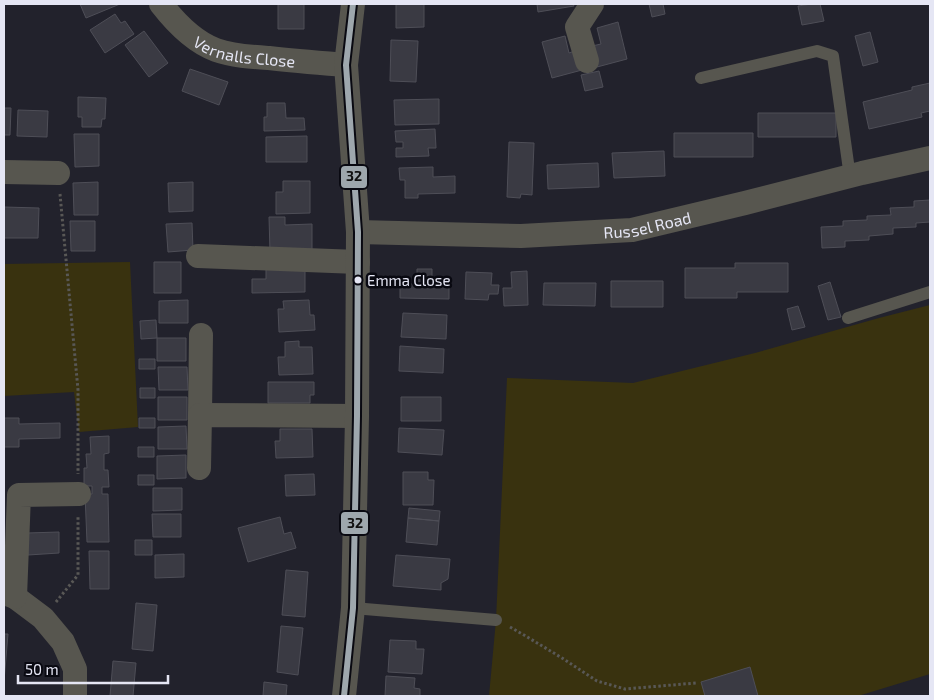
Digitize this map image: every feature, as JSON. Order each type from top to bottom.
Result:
[{"type":"street","name":"Vernalls Close","points":[[161,4],[184,30],[215,50],[247,56],[346,65]]},
{"type":"street","points":[[344,696],[353,608],[357,416],[358,232],[346,65],[353,4]]},
{"type":"street","points":[[587,62],[577,27],[592,4]]},
{"type":"street","name":"Russel Road","points":[[358,232],[521,236],[632,230],[930,158]]},
{"type":"street","points":[[4,172],[58,173]]},
{"type":"street","points":[[198,256],[358,262]]},
{"type":"street","points":[[199,468],[201,335]]},
{"type":"street","points":[[200,415],[357,416]]},
{"type":"street","points":[[75,696],[75,669],[63,642],[43,618],[9,595],[20,495],[79,494]]},
{"type":"lane","points":[[701,78],[816,51],[834,56],[850,176]]},
{"type":"lane","points":[[848,318],[930,292]]},
{"type":"lane","points":[[353,608],[496,620]]},
{"type":"path","points":[[43,618],[78,574],[78,390],[58,173]]},
{"type":"path","points":[[496,620],[524,635],[597,681],[626,689],[696,683]]},
{"type":"shaded area","points":[[130,262],[138,427],[79,432],[74,392],[4,396],[4,264]]},
{"type":"shaded area","points":[[930,305],[930,674],[858,696],[489,696],[496,620],[507,378],[633,383],[755,353]]},
{"type":"building","points":[[80,4],[120,4],[86,18]]},
{"type":"building","points":[[278,4],[304,4],[304,29],[278,29]]},
{"type":"building","points":[[396,4],[424,4],[424,27],[396,28]]},
{"type":"building","points":[[537,4],[573,4],[574,6],[538,12]]},
{"type":"building","points":[[649,4],[663,4],[665,14],[652,17]]},
{"type":"building","points":[[820,4],[824,21],[802,25],[798,6]]},
{"type":"building","points":[[115,14],[121,23],[125,21],[134,34],[105,53],[90,30]]},
{"type":"building","points":[[618,22],[627,59],[597,67],[592,46],[601,44],[597,28]]},
{"type":"building","points":[[144,31],[168,63],[149,77],[125,45]]},
{"type":"building","points":[[870,32],[878,62],[863,66],[855,36]]},
{"type":"building","points":[[565,36],[569,53],[577,50],[582,70],[552,78],[542,42]]},
{"type":"building","points":[[391,40],[418,41],[416,82],[390,81]]},
{"type":"building","points":[[190,69],[228,82],[219,105],[182,91]]},
{"type":"building","points":[[599,71],[603,87],[585,91],[581,75]]},
{"type":"building","points":[[930,83],[930,111],[921,113],[922,117],[869,129],[863,102],[912,90],[912,87]]},
{"type":"building","points":[[78,97],[106,98],[105,119],[102,119],[101,127],[82,127],[82,117],[78,117]]},
{"type":"building","points":[[439,99],[439,124],[395,125],[394,100]]},
{"type":"building","points":[[267,103],[285,103],[286,118],[304,118],[305,130],[264,131]]},
{"type":"building","points":[[4,108],[11,108],[10,135],[4,135]]},
{"type":"building","points":[[18,110],[48,111],[47,137],[17,136]]},
{"type":"building","points":[[758,113],[836,113],[836,137],[758,137]]},
{"type":"building","points":[[435,129],[436,148],[428,148],[429,156],[396,157],[396,148],[403,148],[403,142],[396,142],[395,131]]},
{"type":"building","points":[[674,133],[753,133],[753,157],[674,157]]},
{"type":"building","points":[[74,134],[99,134],[99,166],[75,167]]},
{"type":"building","points":[[307,136],[307,162],[266,162],[266,137]]},
{"type":"building","points":[[509,142],[534,143],[532,195],[521,194],[520,198],[507,197]]},
{"type":"building","points":[[664,151],[665,176],[614,178],[612,153]]},
{"type":"building","points":[[598,163],[599,187],[548,189],[547,165]]},
{"type":"building","points":[[433,167],[433,177],[455,176],[455,193],[418,194],[418,198],[405,198],[405,180],[400,180],[399,168]]},
{"type":"building","points":[[283,181],[310,181],[310,213],[276,214],[276,192],[283,192]]},
{"type":"building","points":[[98,182],[98,215],[74,215],[73,183]]},
{"type":"building","points":[[193,182],[193,211],[169,212],[168,183]]},
{"type":"building","points":[[930,200],[930,222],[916,223],[916,227],[893,228],[893,234],[869,236],[869,240],[845,241],[845,247],[822,248],[821,227],[843,226],[843,221],[867,220],[867,216],[891,215],[890,208],[914,207],[914,201]]},
{"type":"building","points":[[4,207],[39,208],[38,238],[4,238]]},
{"type":"building","points":[[269,217],[285,217],[285,225],[312,224],[312,250],[270,252]]},
{"type":"building","points":[[70,221],[95,221],[95,251],[71,251]]},
{"type":"building","points":[[192,223],[193,250],[168,252],[166,224]]},
{"type":"building","points":[[154,262],[181,262],[181,293],[154,293]]},
{"type":"building","points":[[735,263],[788,263],[788,292],[737,292],[737,298],[685,298],[685,268],[735,268]]},
{"type":"building","points":[[266,267],[305,267],[305,292],[252,293],[252,279],[266,279]]},
{"type":"building","points":[[417,269],[432,269],[432,287],[449,287],[449,299],[400,298],[400,284],[417,284]]},
{"type":"building","points":[[527,271],[528,305],[504,306],[503,288],[512,288],[511,272]]},
{"type":"building","points":[[466,272],[492,273],[491,285],[499,285],[498,294],[489,294],[488,300],[465,299]]},
{"type":"building","points":[[611,281],[663,281],[663,307],[611,307]]},
{"type":"building","points":[[830,282],[841,317],[828,320],[818,286]]},
{"type":"building","points":[[544,283],[596,283],[595,306],[543,305]]},
{"type":"building","points":[[188,300],[188,323],[159,323],[159,301]]},
{"type":"building","points":[[309,300],[310,315],[314,315],[315,330],[279,332],[278,309],[284,309],[283,301]]},
{"type":"building","points":[[798,306],[805,327],[792,330],[787,309]]},
{"type":"building","points":[[403,313],[447,315],[446,339],[401,337]]},
{"type":"building","points":[[156,320],[157,338],[141,339],[140,321]]},
{"type":"building","points":[[157,338],[186,338],[186,361],[157,361]]},
{"type":"building","points":[[299,341],[299,347],[312,347],[313,374],[279,375],[278,357],[285,357],[285,342]]},
{"type":"building","points":[[400,346],[444,349],[443,373],[399,371]]},
{"type":"building","points":[[139,359],[155,359],[155,369],[139,369]]},
{"type":"building","points":[[158,367],[187,367],[188,390],[159,390]]},
{"type":"building","points":[[268,382],[314,382],[314,395],[310,395],[310,403],[268,403]]},
{"type":"building","points":[[140,388],[155,388],[155,398],[140,398]]},
{"type":"building","points":[[158,397],[187,397],[187,420],[158,420]]},
{"type":"building","points":[[401,397],[441,397],[441,421],[401,421]]},
{"type":"building","points":[[4,418],[19,418],[19,424],[60,423],[60,438],[19,439],[19,447],[4,447]]},
{"type":"building","points":[[139,418],[155,418],[155,428],[139,428]]},
{"type":"building","points":[[186,426],[187,449],[158,449],[158,427]]},
{"type":"building","points":[[399,428],[444,430],[442,455],[398,452]]},
{"type":"building","points":[[280,429],[312,429],[313,457],[276,458],[275,441],[280,441]]},
{"type":"building","points":[[109,436],[109,453],[104,454],[104,470],[108,470],[109,487],[102,487],[102,494],[108,494],[109,542],[87,542],[85,494],[92,494],[92,486],[84,486],[84,468],[87,468],[86,454],[91,454],[90,437]]},
{"type":"building","points":[[138,447],[154,447],[154,457],[138,457]]},
{"type":"building","points":[[186,455],[186,478],[157,479],[157,456]]},
{"type":"building","points":[[403,472],[428,472],[428,480],[434,480],[433,505],[403,505]]},
{"type":"building","points":[[314,474],[315,495],[286,496],[285,475]]},
{"type":"building","points":[[138,475],[154,475],[154,485],[138,485]]},
{"type":"building","points":[[153,488],[182,488],[182,510],[153,511]]},
{"type":"building","points":[[409,508],[440,511],[439,521],[408,518]]},
{"type":"building","points":[[152,514],[181,514],[181,537],[153,537]]},
{"type":"building","points":[[280,517],[284,534],[291,532],[296,548],[248,562],[238,528]]},
{"type":"building","points":[[408,518],[439,521],[437,545],[406,542]]},
{"type":"building","points":[[59,532],[59,553],[28,555],[27,533]]},
{"type":"building","points":[[135,540],[152,540],[152,555],[135,555]]},
{"type":"building","points":[[89,551],[109,551],[109,589],[90,589]]},
{"type":"building","points":[[184,554],[184,577],[155,578],[155,555]]},
{"type":"building","points":[[396,555],[450,559],[448,579],[441,583],[441,590],[393,586]]},
{"type":"building","points":[[286,570],[308,572],[305,617],[282,615]]},
{"type":"building","points":[[136,603],[157,605],[153,651],[132,649]]},
{"type":"building","points":[[281,626],[303,628],[298,675],[277,672]]},
{"type":"building","points":[[4,634],[8,634],[4,681]]},
{"type":"building","points":[[390,640],[416,641],[416,649],[424,649],[422,674],[388,672]]},
{"type":"building","points":[[113,661],[136,663],[133,696],[110,696]]},
{"type":"building","points":[[750,667],[758,696],[705,696],[701,682]]},
{"type":"building","points":[[386,676],[415,678],[414,688],[420,689],[420,696],[385,696]]},
{"type":"building","points":[[264,682],[287,685],[286,696],[263,696]]},
{"type":"transit line","name":"32","points":[[344,696],[353,608],[357,416],[358,232],[346,65],[353,4]]},
{"type":"place","name":"Emma Close","points":[[358,280]]}]
